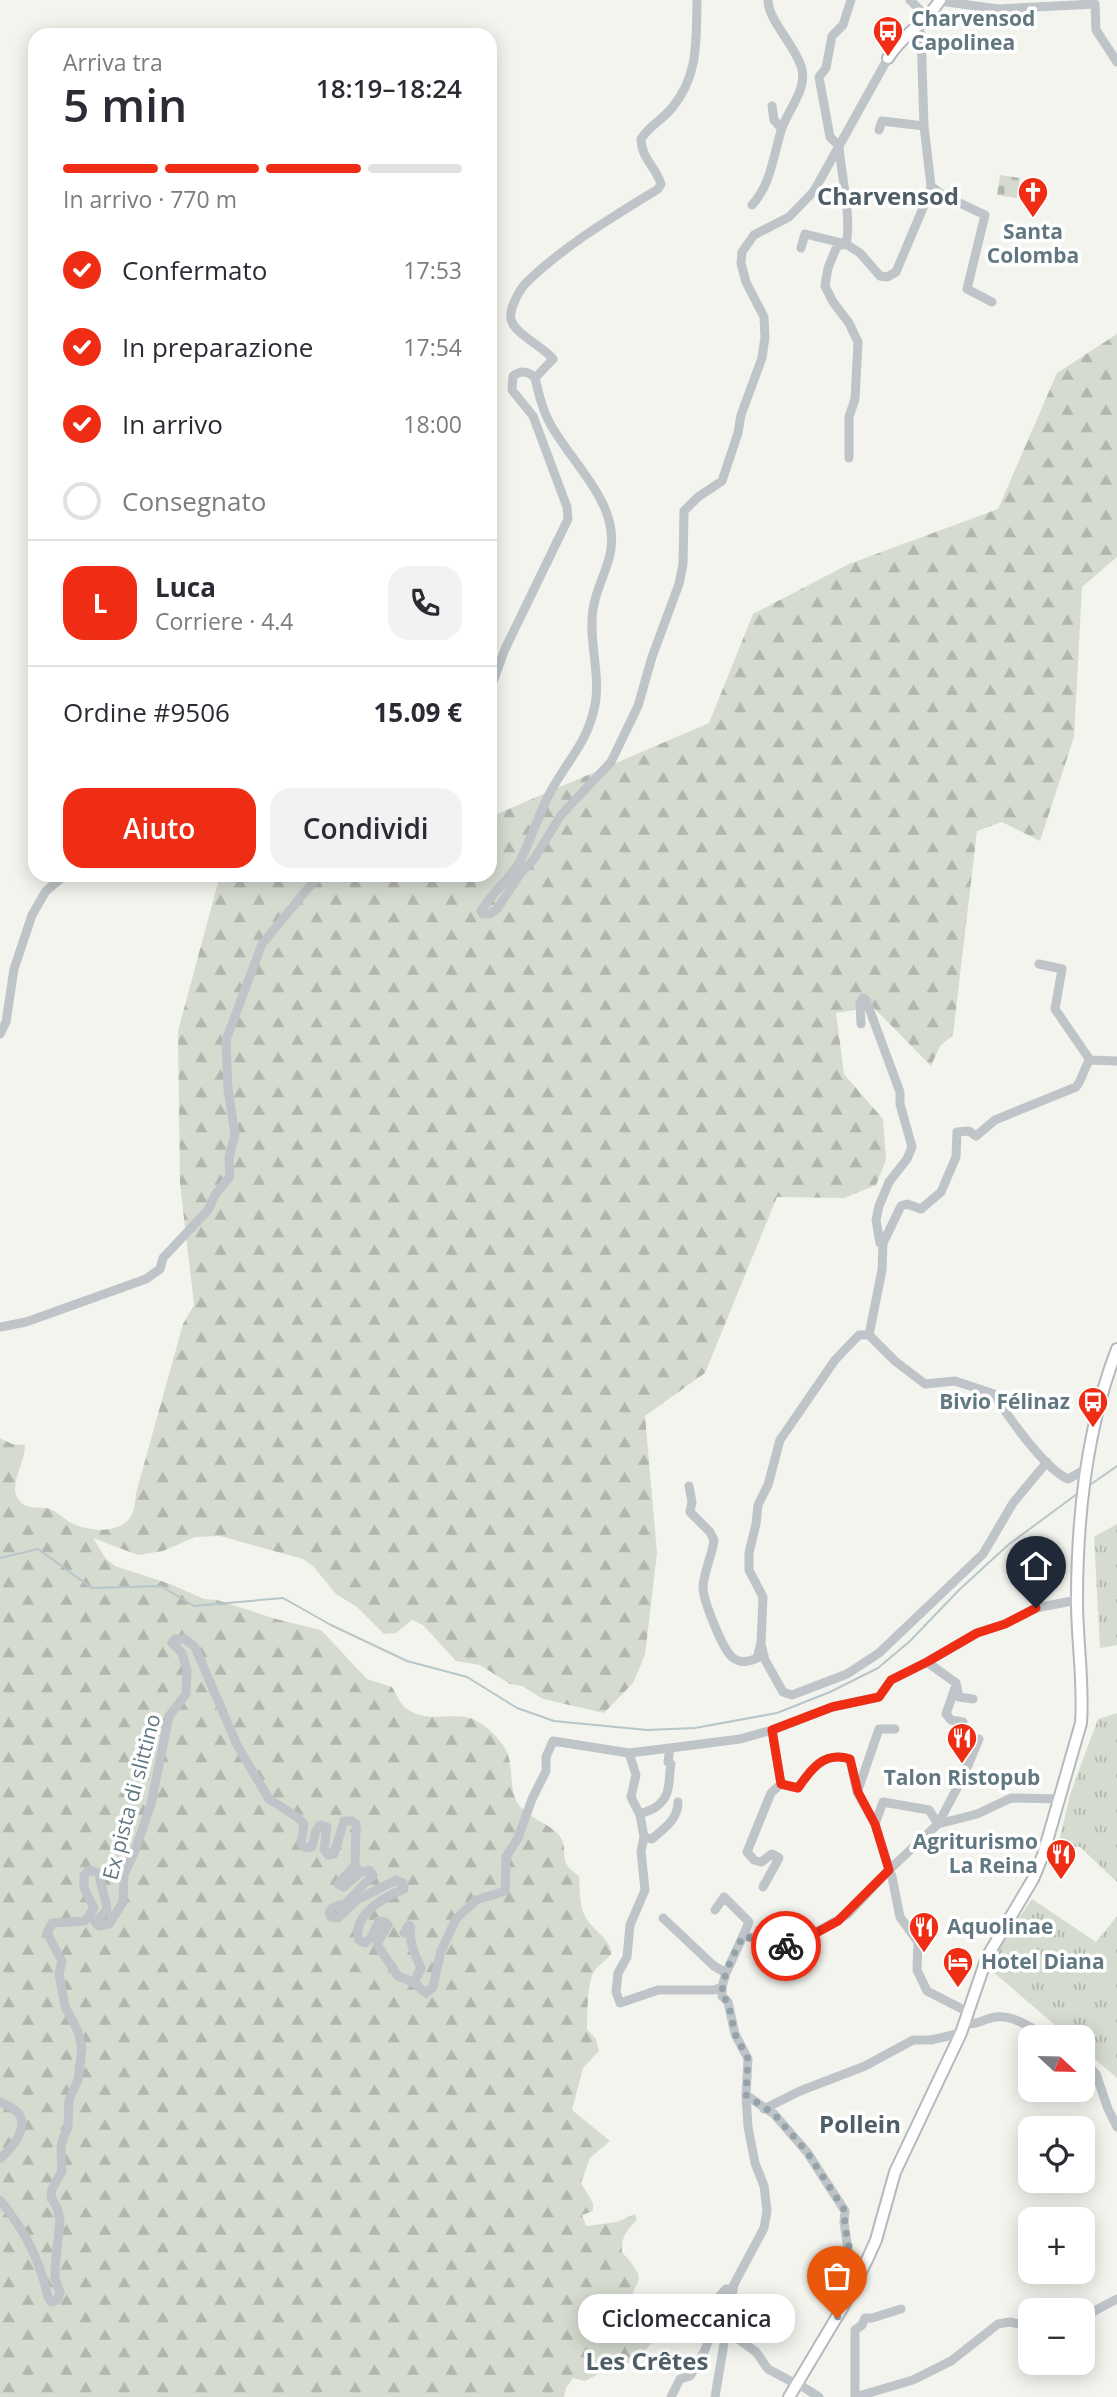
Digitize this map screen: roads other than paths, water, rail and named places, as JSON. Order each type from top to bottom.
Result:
[{"type":"main road","points":[[888,58],[903,36],[928,18],[940,0]]},
{"type":"main road","points":[[789,2397],[854,2288],[876,2240],[895,2172],[964,2023],[987,1957],[1033,1879],[1043,1854],[1081,1723],[1083,1704],[1077,1600],[1079,1531],[1096,1409],[1117,1349]]},
{"type":"street","points":[[534,378],[553,359],[514,326],[510,314],[523,286],[558,257],[658,189],[661,184],[645,159],[641,139],[647,130],[664,118],[685,93],[694,66],[692,57],[696,36],[696,0]]},
{"type":"street","points":[[752,205],[763,193],[781,128],[802,86],[803,69],[786,35],[773,20],[768,0]]},
{"type":"street","points":[[846,244],[849,229],[839,146],[830,136],[819,78],[826,68],[832,36],[843,25],[851,0]]},
{"type":"street","points":[[910,0],[928,18]]},
{"type":"street","points":[[940,0],[998,9],[1095,4],[1096,30],[1117,62]]},
{"type":"street","points":[[801,248],[806,234],[846,244],[860,253],[876,273],[887,277],[896,272],[931,186],[924,126],[921,34],[917,26]]},
{"type":"street","points":[[497,671],[568,519],[567,507],[533,416],[526,405],[515,396],[511,386],[513,376],[518,372],[526,372],[534,378],[552,427],[603,504],[614,537],[612,551],[593,607],[596,703],[587,734],[554,785],[520,860],[510,877],[486,903],[482,914],[490,914],[497,909],[520,874],[534,859],[561,814],[611,762],[638,706],[678,584],[682,564],[684,511],[698,497],[722,481],[759,365],[765,337],[764,317],[746,282],[741,263],[742,253],[759,230],[789,217],[805,202],[822,179],[888,58]]},
{"type":"street","points":[[772,106],[774,120],[781,128]]},
{"type":"street","points":[[879,130],[883,121],[924,126]]},
{"type":"street","points":[[931,186],[943,195],[985,215],[967,289],[992,302]]},
{"type":"street","points":[[846,244],[837,246],[825,286],[858,342],[855,399],[849,417],[849,458]]},
{"type":"street","points":[[0,1034],[6,1022],[14,968],[32,915],[47,889],[56,882]]},
{"type":"street","points":[[0,1327],[26,1322],[146,1279],[160,1269],[163,1258],[208,1210],[215,1195],[230,1176],[229,1157],[235,1135],[228,1089],[226,1040],[262,944],[313,882]]},
{"type":"street","points":[[1039,964],[1062,970],[1055,1009],[1090,1060]]},
{"type":"street","points":[[861,1024],[860,1003],[863,999],[866,1000],[901,1091],[900,1104],[912,1147],[912,1152],[889,1182],[878,1206],[880,1243],[883,1243]]},
{"type":"street","points":[[1090,1060],[1117,1061]]},
{"type":"street","points":[[869,1335],[882,1270],[883,1243],[901,1206],[907,1203],[920,1209],[941,1192],[956,1157],[957,1132],[969,1131],[976,1136],[995,1120],[1076,1087],[1082,1080],[1084,1069],[1090,1060]]},
{"type":"street","points":[[689,1486],[692,1502],[690,1512],[714,1539],[703,1590],[732,1657],[749,1662],[757,1658],[761,1643],[763,1597],[749,1570],[749,1553],[758,1505],[768,1485],[780,1440],[835,1360],[859,1335],[869,1335],[895,1361],[926,1384],[955,1381],[994,1394],[1007,1414],[1056,1473],[1068,1479],[1086,1473]]},
{"type":"street","points":[[761,1643],[765,1660],[783,1692],[792,1695],[847,1674],[879,1653],[983,1554],[1013,1503],[1046,1462]]},
{"type":"street","points":[[404,1933],[409,1925],[412,1947],[421,1968],[414,1983],[426,1993],[433,1987],[441,1951],[456,1919],[476,1900],[505,1891],[506,1857],[518,1838],[546,1770],[546,1757],[553,1741],[629,1753],[740,1739],[832,1707],[879,1697],[891,1680],[977,1633],[1005,1624],[1036,1608],[1077,1600]]},
{"type":"street","name":"Ex pista di slittino","points":[[0,2200],[22,2227],[48,2297],[51,2301],[57,2300],[60,2294],[55,2267],[60,2220],[58,2208],[51,2197],[52,2189],[62,2171],[61,2145],[68,2126],[69,2100],[79,2080],[82,2048],[78,2032],[65,2007],[60,1974],[62,1961],[47,1933],[52,1923],[85,1921],[94,1908],[83,1888],[84,1876],[89,1870],[99,1873],[100,1886],[106,1900],[107,1910],[95,1922],[99,1926],[109,1924],[123,1902],[124,1874],[135,1852],[151,1804],[169,1716],[186,1694],[187,1670],[182,1653],[172,1643],[176,1639],[185,1639],[195,1647],[237,1745],[269,1799],[304,1824],[301,1843],[306,1848],[312,1847],[321,1825],[327,1827],[324,1849],[328,1855],[334,1854],[344,1821],[356,1824],[355,1865],[338,1884],[344,1887],[360,1872],[369,1870],[373,1875],[346,1903],[332,1908],[329,1913],[331,1917],[338,1918],[357,1900],[396,1880],[404,1883],[404,1889],[387,1896],[369,1911],[359,1926],[357,1936],[365,1943],[379,1921],[385,1922],[388,1925],[378,1946],[398,1976],[414,1983]]},
{"type":"street","points":[[927,1662],[956,1683],[959,1697],[973,1699]]},
{"type":"street","points":[[956,1683],[946,1714],[951,1720],[963,1722]]},
{"type":"street","points":[[858,1792],[879,1729],[895,1729]]},
{"type":"street","points":[[772,1730],[781,1784]]},
{"type":"street","points":[[743,1936],[792,1946],[838,1921],[938,1824],[964,1775],[979,1739]]},
{"type":"street","points":[[640,1815],[656,1807],[669,1790],[670,1748]]},
{"type":"street","points":[[629,1753],[636,1775],[631,1797],[640,1815],[644,1837],[641,1851],[645,1890],[630,1925],[627,1957],[618,1973],[616,1992],[620,2003],[657,1990],[700,1992],[722,1987]]},
{"type":"street","points":[[781,1784],[798,1788],[821,1760],[839,1756],[850,1759],[858,1792],[875,1824],[900,1917],[918,1942],[917,1970],[927,1990],[964,2023],[976,2025],[995,2017],[1006,2017],[1026,2025]]},
{"type":"street","points":[[763,1887],[779,1858],[772,1854],[761,1862],[754,1860],[747,1852],[771,1793],[781,1784]]},
{"type":"street","points":[[938,1824],[977,1814],[1011,1798],[1059,1799]]},
{"type":"street","points":[[875,1824],[883,1801],[929,1810],[938,1824]]},
{"type":"street","points":[[644,1837],[652,1839],[670,1823],[678,1813],[678,1802]]},
{"type":"street","points":[[715,1910],[724,1897],[749,1922],[726,1973],[722,1996],[728,2002],[735,2034],[748,2059],[748,2127],[755,2163],[764,2186],[767,2211],[764,2228],[733,2289],[715,2397]]},
{"type":"street","points":[[663,1919],[714,1966],[726,1973]]},
{"type":"street","points":[[764,2109],[800,2091],[864,2066],[913,2040],[931,2040],[964,2023]]},
{"type":"street","points":[[1096,2074],[1117,2127]]},
{"type":"street","points":[[746,2095],[774,2114],[807,2152],[845,2211],[844,2222],[854,2288]]},
{"type":"street","points":[[0,2102],[18,2113],[21,2127],[15,2141],[0,2159]]},
{"type":"street","points":[[671,2397],[681,2379],[690,2376],[694,2371],[710,2339],[716,2300],[726,2289],[733,2289]]},
{"type":"street","points":[[1095,2311],[1117,2299]]},
{"type":"street","points":[[901,2309],[865,2318],[862,2325],[855,2330],[855,2397],[913,2380],[951,2361],[998,2324],[1010,2322],[1018,2324]]},
{"type":"street","points":[[726,2330],[756,2352],[768,2369],[819,2397]]},
{"type":"waterway","points":[[1087,1487],[1117,1466]]},
{"type":"waterway","points":[[0,1558],[38,1549],[92,1588],[161,1586],[194,1606],[283,1598],[331,1625],[407,1661],[467,1677],[517,1708],[554,1721],[647,1730],[695,1728],[777,1713],[830,1692],[878,1668],[910,1641],[959,1590],[1008,1545],[1077,1494]]},
{"type":"place","name":"Charvensod Capolinea","points":[[888,58]]},
{"type":"place","name":"Santa Colomba","points":[[1033,219]]},
{"type":"place","name":"Bivio Félinaz","points":[[1093,1429]]},
{"type":"place","name":"Talon Ristopub","points":[[962,1765]]},
{"type":"place","name":"Agriturismo La Reina","points":[[1061,1881]]},
{"type":"place","name":"Aquolinae","points":[[924,1954]]},
{"type":"place","name":"Hotel Diana","points":[[958,1989]]},
{"type":"place","name":"Ciclomeccanica","points":[[837,2318]]},
{"type":"district","name":"Charvensod","points":[[888,197]]},
{"type":"district","name":"Pollein","points":[[860,2125]]},
{"type":"district","name":"Les Crêtes","points":[[647,2362]]}]
